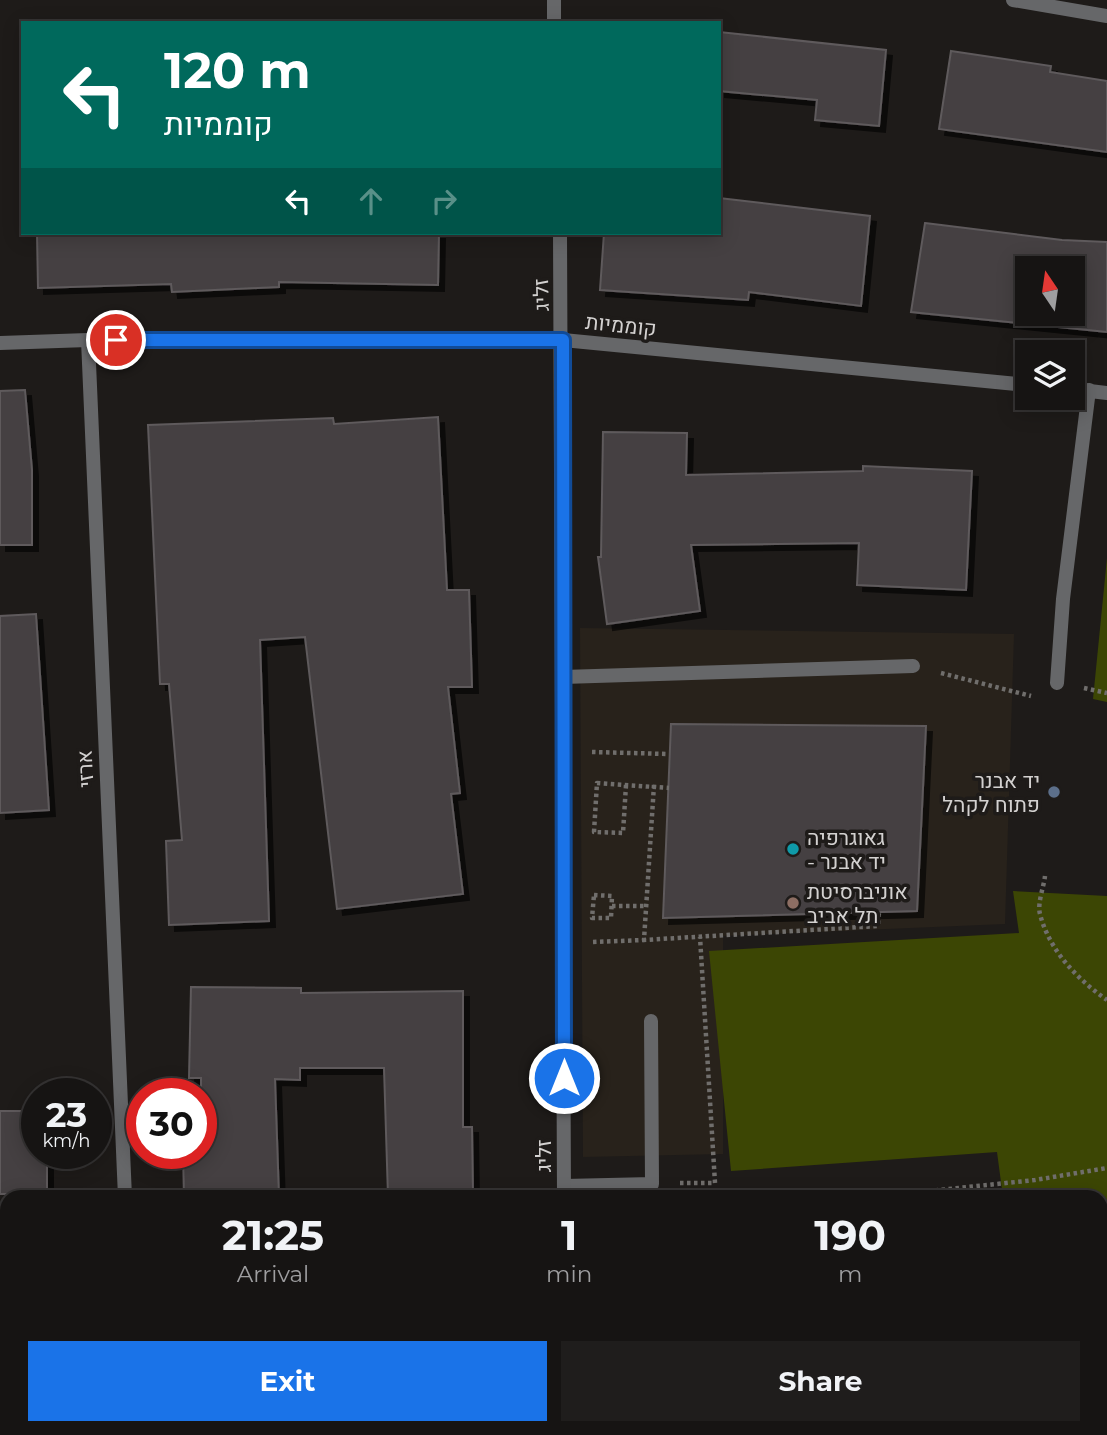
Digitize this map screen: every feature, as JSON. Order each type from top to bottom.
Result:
[{"type":"street","points":[[554,0],[554,21]]},
{"type":"street","points":[[1013,0],[1107,16]]},
{"type":"street","name":"זליג","points":[[560,235],[563,340],[564,1190]]},
{"type":"street","name":"קוממיות","points":[[0,343],[88,340],[563,340],[1015,384]]},
{"type":"street","name":"ארזי","points":[[88,340],[125,1190]]},
{"type":"street","points":[[1085,390],[1107,393]]},
{"type":"street","points":[[1057,683],[1063,599],[1089,390]]},
{"type":"street","points":[[563,677],[913,666]]},
{"type":"street","points":[[577,1190],[652,1184],[651,1021]]},
{"type":"path","points":[[913,666],[1043,699]]},
{"type":"path","points":[[563,752],[670,754]]},
{"type":"path","points":[[626,785],[623,833],[594,832],[597,783],[654,785],[668,788]]},
{"type":"path","points":[[644,940],[654,785]]},
{"type":"path","points":[[1045,876],[1039,912],[1052,939],[1062,959],[1082,981],[1107,1000]]},
{"type":"path","points":[[594,895],[612,896],[612,906],[611,918],[592,918],[594,895]]},
{"type":"path","points":[[612,906],[646,906]]},
{"type":"path","points":[[564,943],[878,926],[879,912]]},
{"type":"path","points":[[652,1184],[715,1184],[700,937]]},
{"type":"path","points":[[939,1190],[1035,1180],[1107,1168]]},
{"type":"shaded area","name":"אוניברסיטת תל אביב","points":[[580,628],[1014,634],[1005,924],[723,936],[723,1154],[583,1157]]},
{"type":"green space","points":[[1107,558],[1107,702],[1093,699]]},
{"type":"green space","points":[[1013,891],[1107,896],[1107,1190],[1002,1190],[997,1152],[731,1171],[709,951],[1019,933]]},
{"type":"building","points":[[721,32],[886,50],[879,126],[815,120],[817,100],[721,91]]},
{"type":"building","points":[[951,51],[1051,66],[1050,72],[1107,81],[1107,152],[939,129]]},
{"type":"building","points":[[721,198],[870,216],[861,306],[749,292],[748,300],[600,290],[604,235],[721,235]]},
{"type":"building","points":[[925,223],[1062,240],[1107,242],[1107,332],[1048,326],[1085,326],[1085,256],[1015,256],[1015,323],[911,312]]},
{"type":"building","points":[[37,235],[439,235],[438,285],[279,282],[279,287],[172,292],[171,284],[38,288]]},
{"type":"building","points":[[25,390],[32,470],[32,545],[0,545],[0,391]]},
{"type":"building","points":[[438,417],[447,590],[469,590],[472,687],[448,687],[460,793],[451,794],[463,894],[337,909],[305,637],[260,640],[269,921],[169,925],[166,841],[182,840],[169,684],[160,684],[148,425],[333,418],[334,424]]},
{"type":"building","points":[[603,432],[687,433],[686,475],[863,471],[863,466],[972,471],[966,590],[857,585],[859,543],[691,545],[700,611],[607,624],[598,557],[601,557]]},
{"type":"building","points":[[36,614],[49,810],[0,813],[0,616]]},
{"type":"building","name":"גאוגרפיה - יד אבנר","points":[[671,724],[926,726],[917,911],[663,918]]},
{"type":"building","points":[[191,987],[301,988],[301,993],[463,991],[463,1127],[472,1127],[473,1190],[388,1190],[384,1068],[300,1068],[300,1080],[275,1079],[279,1190],[184,1190],[183,1169],[217,1169],[217,1078],[189,1078]]},
{"type":"building","points":[[0,1111],[21,1111],[21,1169],[47,1169],[47,1190],[0,1190]]},
{"type":"place","name":"יד אבנר פתוח לקהל","points":[[1054,792]]},
{"type":"place","name":"גאוגרפיה - יד אבנר","points":[[793,849]]},
{"type":"place","name":"אוניברסיטת תל אביב","points":[[793,903]]},
{"type":"route","points":[[116,340],[563,340],[564,1078]]}]
